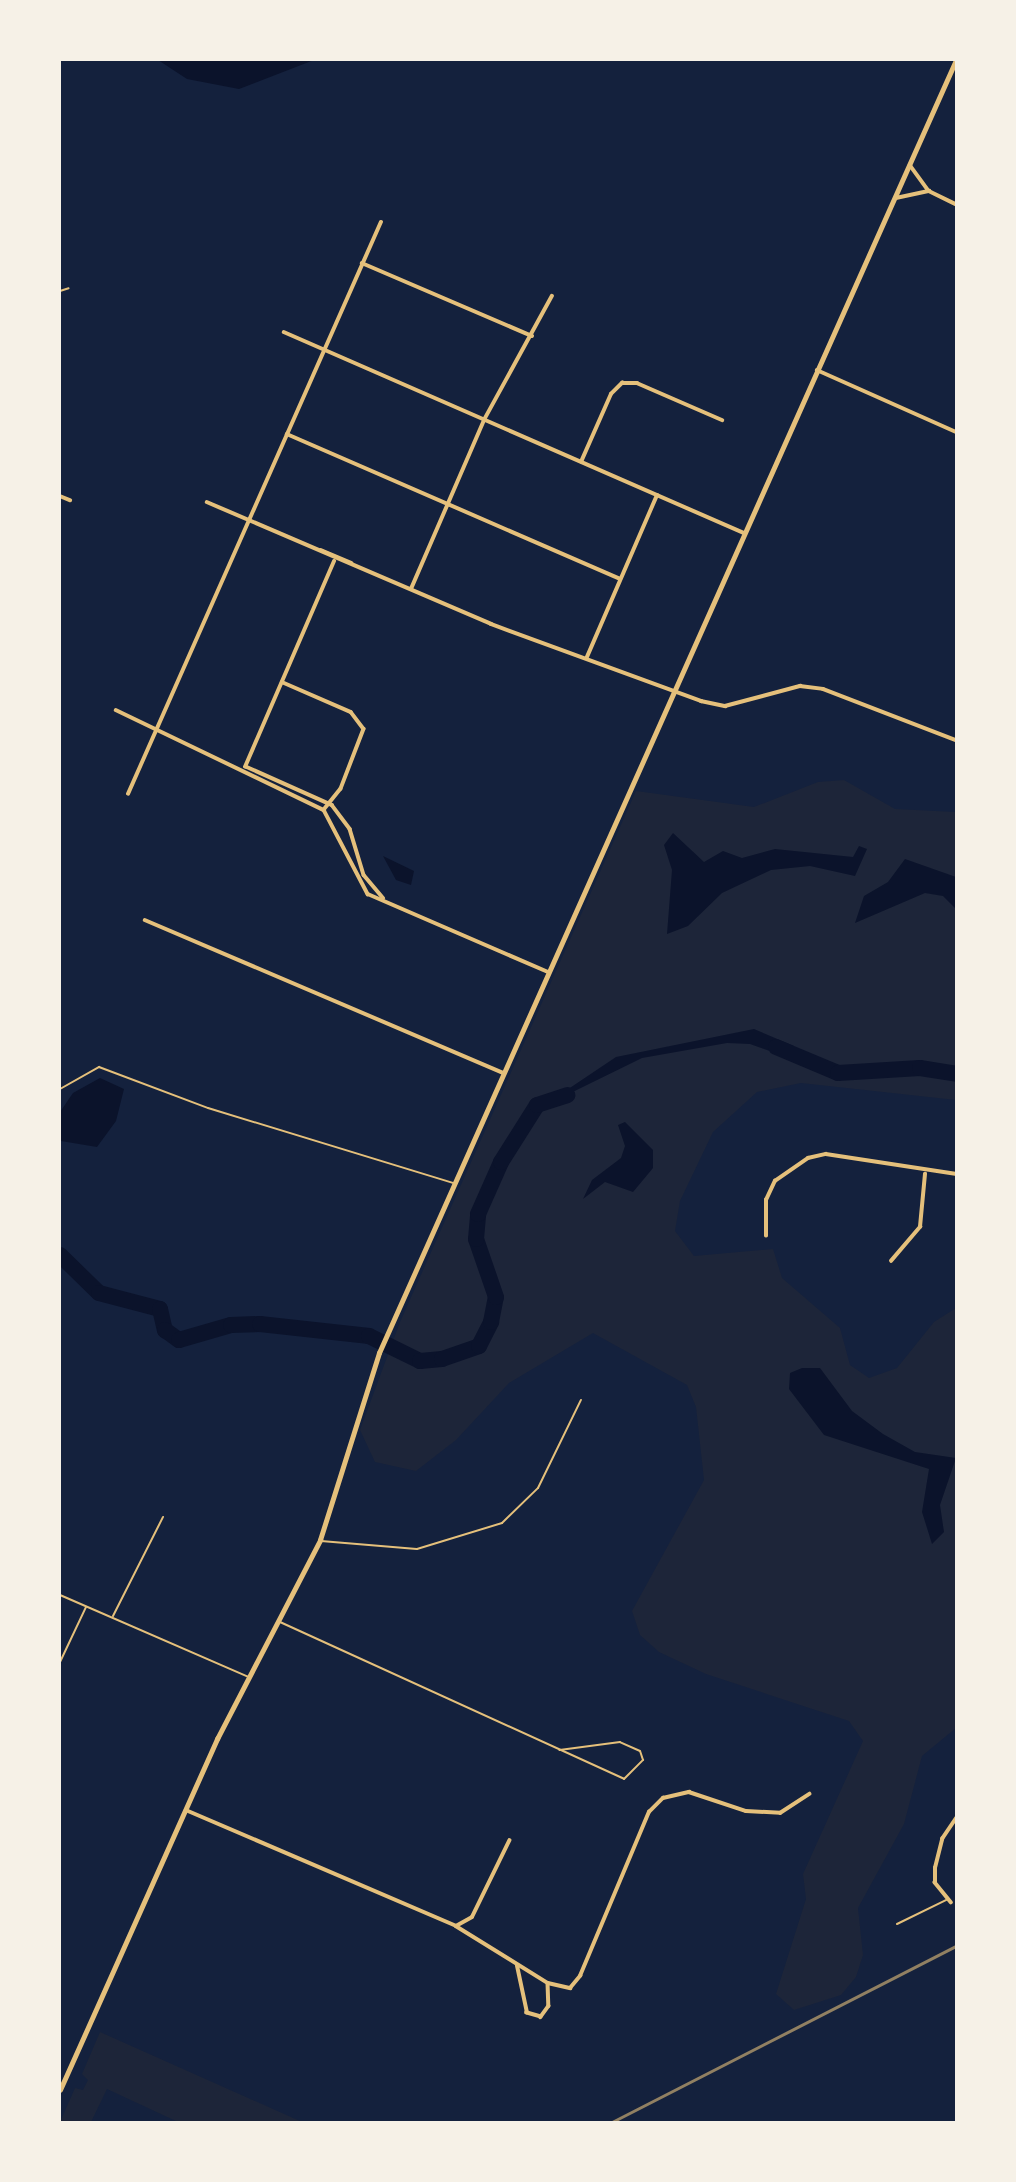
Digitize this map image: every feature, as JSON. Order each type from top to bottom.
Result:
[{"type":"street","points":[[60,2090],[186,1810],[320,1540],[388,1332],[955,64]]},
{"type":"street","points":[[909,164],[929,191],[957,204]]},
{"type":"street","points":[[894,199],[929,191]]},
{"type":"street","points":[[128,794],[381,222]]},
{"type":"street","points":[[362,263],[532,336]]},
{"type":"street","points":[[411,589],[484,420],[552,296]]},
{"type":"street","points":[[284,332],[744,533]]},
{"type":"street","points":[[817,370],[957,432]]},
{"type":"street","points":[[581,462],[611,394],[622,383],[637,383],[722,420]]},
{"type":"street","points":[[287,434],[620,579]]},
{"type":"street","points":[[586,658],[657,495]]},
{"type":"street","points":[[60,496],[70,500]]},
{"type":"street","points":[[207,502],[411,589],[674,690],[725,706],[800,686],[823,689],[957,740]]},
{"type":"street","points":[[321,550],[334,561],[351,563]]},
{"type":"street","points":[[245,767],[334,561]]},
{"type":"street","points":[[282,682],[351,712],[362,723],[363,737],[324,810]]},
{"type":"street","points":[[117,710],[329,803],[346,822],[364,875],[385,900]]},
{"type":"street","points":[[245,767],[324,810],[338,826],[362,887],[385,900],[548,972]]},
{"type":"street","points":[[145,920],[503,1073]]},
{"type":"street","points":[[766,1236],[766,1200],[775,1181],[808,1158],[845,1156],[925,1174],[957,1174]]},
{"type":"street","points":[[891,1261],[920,1227],[925,1174]]},
{"type":"street","points":[[186,1810],[456,1926],[517,1966],[564,1990],[580,1976],[649,1812],[663,1798],[689,1792],[746,1811],[780,1813],[809,1794]]},
{"type":"street","points":[[951,1903],[935,1884],[935,1868],[942,1839],[957,1818]]},
{"type":"street","points":[[456,1926],[472,1917],[509,1841]]},
{"type":"street","points":[[517,1966],[531,2017],[541,2017],[549,2006],[548,1983]]},
{"type":"lane","points":[[60,291],[69,288]]},
{"type":"lane","points":[[60,1089],[99,1067],[208,1108],[453,1183]]},
{"type":"lane","points":[[320,1540],[417,1549],[502,1523],[538,1488],[581,1400]]},
{"type":"lane","points":[[113,1617],[163,1517]]},
{"type":"lane","points":[[60,1595],[250,1678]]},
{"type":"lane","points":[[60,1662],[87,1606]]},
{"type":"lane","points":[[280,1622],[560,1750],[624,1779],[643,1760],[640,1751],[620,1742],[560,1750]]},
{"type":"lane","points":[[897,1924],[947,1900]]},
{"type":"shaded area","points":[[158,60],[314,60],[239,89],[187,79]]},
{"type":"shaded area","points":[[844,780],[895,809],[956,812],[956,1100],[801,1083],[757,1092],[713,1132],[680,1201],[675,1231],[694,1256],[773,1249],[782,1278],[840,1328],[850,1365],[869,1378],[897,1368],[934,1322],[956,1308],[956,1728],[922,1756],[904,1824],[858,1908],[863,1955],[856,1977],[841,1995],[794,2010],[776,1994],[806,1899],[803,1874],[863,1741],[849,1721],[706,1674],[659,1652],[640,1635],[632,1611],[704,1480],[696,1407],[687,1385],[593,1333],[509,1383],[456,1440],[416,1471],[375,1462],[360,1430],[400,1322],[636,791],[754,807],[818,782]]},
{"type":"shaded area","points":[[673,833],[704,862],[723,851],[742,858],[775,849],[853,857],[859,846],[867,849],[855,876],[810,866],[771,870],[722,893],[688,926],[667,934],[672,870],[664,845]]},
{"type":"shaded area","points":[[383,856],[414,871],[411,885],[396,880]]},
{"type":"shaded area","points":[[905,859],[956,877],[956,909],[943,896],[925,893],[855,923],[864,896],[888,882]]},
{"type":"shaded area","points":[[754,1029],[794,1046],[792,1059],[750,1044],[727,1043],[642,1058],[540,1108],[616,1057]]},
{"type":"shaded area","points":[[100,1078],[124,1089],[116,1121],[97,1147],[61,1141],[60,1112],[73,1093]]},
{"type":"shaded area","points":[[625,1122],[653,1150],[653,1168],[633,1192],[605,1182],[583,1199],[592,1180],[621,1158],[625,1146],[618,1125]]},
{"type":"shaded area","points":[[802,1368],[820,1368],[852,1411],[883,1434],[915,1452],[956,1458],[940,1505],[944,1532],[932,1544],[922,1512],[929,1469],[824,1435],[789,1389],[790,1373]]},
{"type":"shaded area","points":[[100,2032],[302,2122],[178,2122],[107,2089],[91,2122],[60,2122],[75,2088],[83,2090],[88,2080],[82,2074]]},
{"type":"waterway","points":[[776,1047],[838,1073],[920,1068],[956,1074]]},
{"type":"waterway","points":[[60,1255],[99,1293],[160,1309],[165,1330],[179,1340],[231,1325],[260,1324],[369,1336],[420,1361],[442,1359],[479,1346],[491,1322],[496,1297],[476,1239],[478,1214],[501,1162],[537,1105],[567,1095]]},
{"type":"railway","points":[[612,2122],[956,1946]]}]
